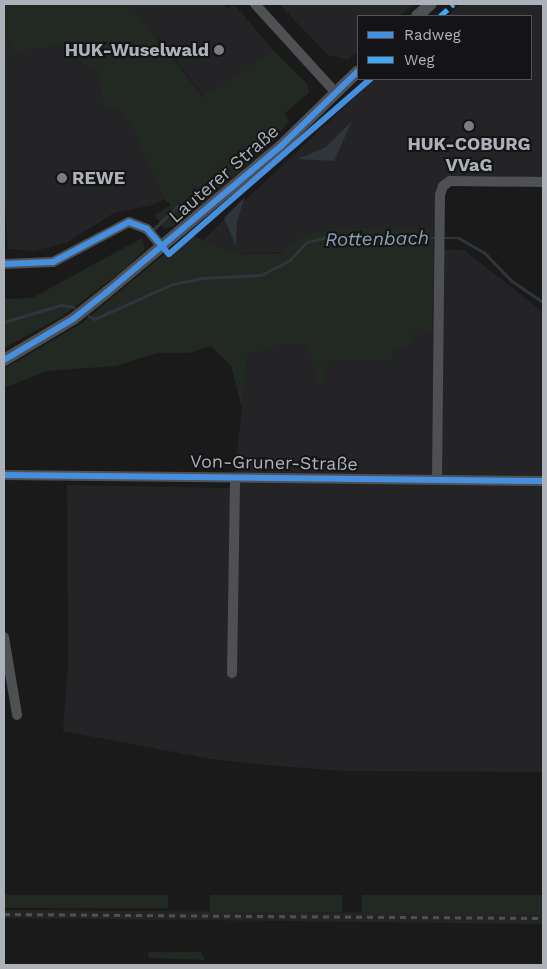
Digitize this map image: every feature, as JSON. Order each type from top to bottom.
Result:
[{"type":"street","points":[[255,4],[336,93]]},
{"type":"street","points":[[418,15],[431,4]]},
{"type":"street","name":"Lauterer Straße","points":[[4,360],[73,318],[162,247],[280,146],[357,72]]},
{"type":"street","points":[[437,480],[440,195],[443,186],[450,181],[543,182]]},
{"type":"street","points":[[4,264],[53,262],[129,222],[147,229],[162,247]]},
{"type":"street","name":"Von-Gruner-Straße","points":[[4,475],[543,481]]},
{"type":"street","points":[[232,673],[235,478]]},
{"type":"street","points":[[4,637],[16,715]]},
{"type":"shaded area","points":[[4,4],[131,4],[203,97],[273,50],[308,85],[309,93],[285,113],[289,122],[261,153],[199,207],[172,227],[164,228],[155,215],[171,205],[164,199],[129,122],[117,107],[103,108],[98,71],[78,61],[71,45],[12,52],[9,39],[4,40]]},
{"type":"shaded area","name":"HUK-Wuselwald","points":[[131,4],[222,4],[227,9],[234,4],[273,50],[204,97]]},
{"type":"shaded area","points":[[279,4],[415,4],[401,15],[357,15],[357,52],[348,60],[328,55]]},
{"type":"shaded area","points":[[461,4],[543,4],[543,178],[450,176],[439,185],[434,229],[328,229],[304,235],[283,252],[239,254],[203,240],[373,80],[532,80],[532,15],[447,15]]},
{"type":"shaded area","points":[[9,39],[12,52],[71,45],[78,61],[98,71],[103,107],[117,107],[129,122],[164,199],[153,205],[114,213],[66,243],[33,251],[8,249],[4,187],[4,40]]},
{"type":"shaded area","points":[[352,121],[334,161],[298,159],[326,147]]},
{"type":"shaded area","points":[[245,197],[237,220],[236,246],[224,218]]},
{"type":"shaded area","points":[[328,229],[434,229],[432,333],[416,330],[412,345],[393,349],[394,360],[328,360],[323,384],[318,383],[307,344],[283,345],[248,355],[242,408],[231,366],[211,346],[189,353],[157,353],[116,366],[47,371],[4,388],[4,369],[82,323],[188,234],[239,254],[281,253],[304,235]]},
{"type":"shaded area","points":[[142,238],[145,249],[127,267],[63,316],[4,348],[4,299],[32,298]]},
{"type":"shaded area","points":[[433,249],[464,250],[543,312],[543,772],[343,771],[266,765],[210,759],[63,731],[68,664],[67,485],[233,488],[248,355],[283,345],[307,344],[323,384],[327,360],[394,360],[393,349],[416,330],[432,333]]},
{"type":"shaded area","points":[[4,895],[168,895],[168,908],[4,908]]},
{"type":"shaded area","points":[[210,895],[342,895],[342,912],[210,912]]},
{"type":"shaded area","points":[[362,895],[543,895],[543,915],[362,915]]},
{"type":"shaded area","points":[[4,910],[543,914],[543,924],[4,918]]},
{"type":"shaded area","points":[[148,952],[201,952],[205,960],[149,958]]},
{"type":"waterway","name":"Rottenbach","points":[[154,229],[178,206]]},
{"type":"waterway","name":"Rottenbach","points":[[89,316],[95,319],[173,284],[203,278],[261,275],[290,260],[307,242],[324,238],[437,238]]},
{"type":"waterway","name":"Rottenbach","points":[[442,238],[459,238],[485,253],[512,281],[543,302]]},
{"type":"waterway","name":"Rottenbach","points":[[4,322],[61,305],[74,307]]},
{"type":"railway","points":[[4,914],[543,918]]},
{"type":"marked path","points":[[441,15],[454,4]]},
{"type":"cycle path","points":[[4,360],[73,319],[107,292],[281,146],[357,72]]},
{"type":"cycle path","points":[[4,264],[53,262],[129,222],[147,229],[169,254],[369,80]]},
{"type":"cycle path","points":[[4,475],[543,481]]},
{"type":"place","name":"HUK-Wuselwald","points":[[219,50]]},
{"type":"place","name":"HUK-COBURG VVaG","points":[[469,126]]},
{"type":"place","name":"REWE","points":[[62,178]]}]
